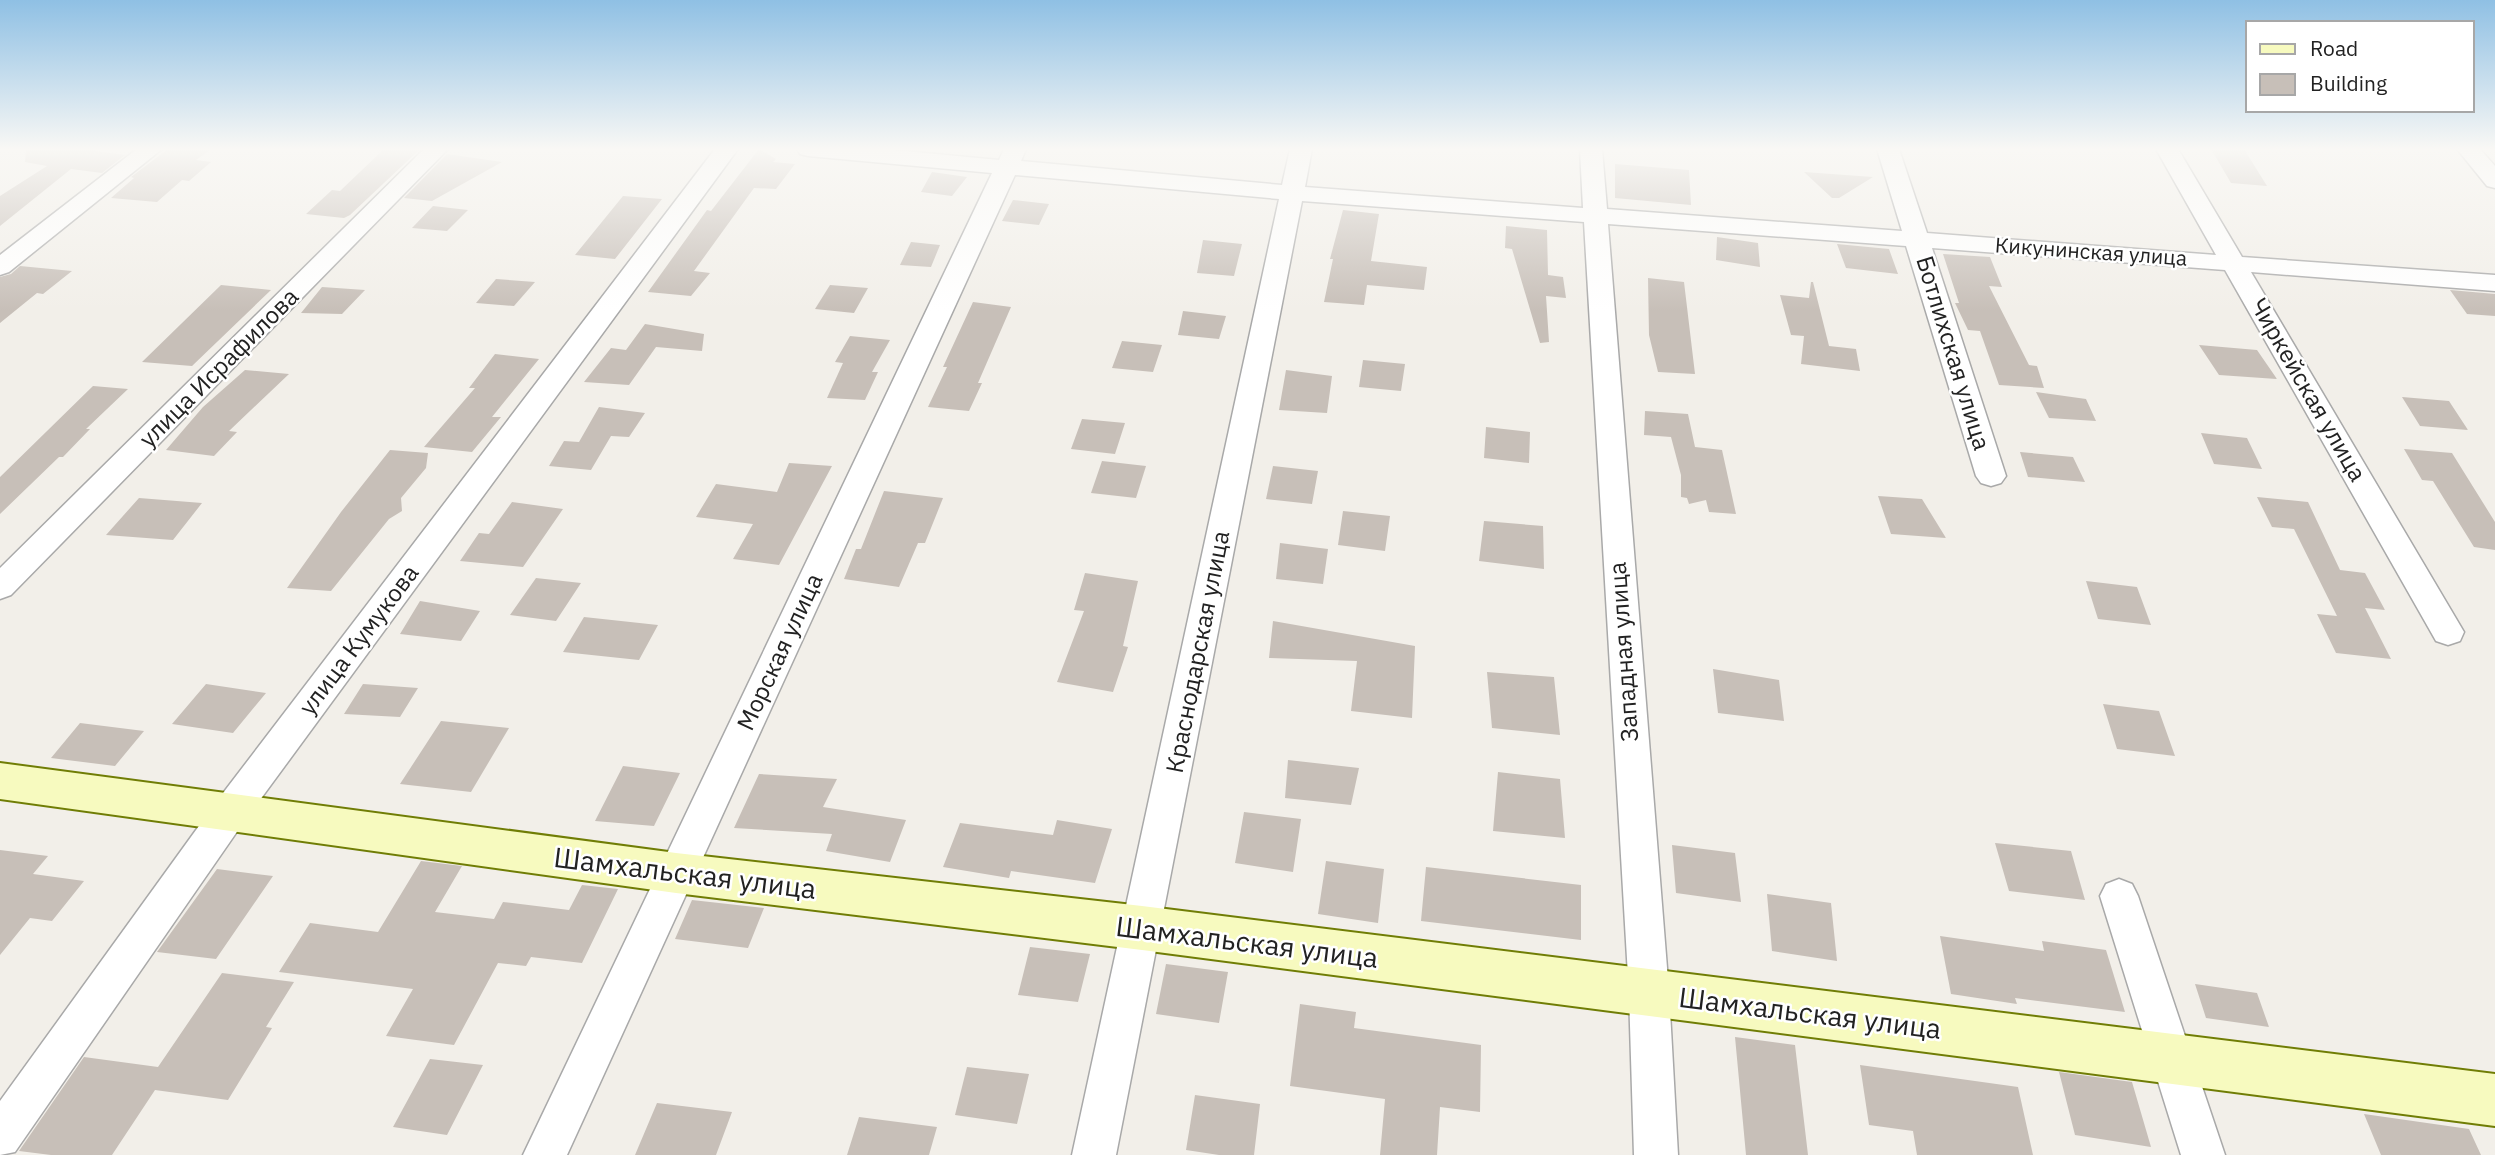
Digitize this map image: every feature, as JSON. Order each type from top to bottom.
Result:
[{"type":"street","points":[[0,267],[82,203]]},
{"type":"street","name":"улица Исрафилова","points":[[0,587],[383,203]]},
{"type":"street","name":"улица Кумукова","points":[[0,1137],[230,812],[687,203]]},
{"type":"street","name":"Морская улица","points":[[545,1155],[990,203]]},
{"type":"street","name":"Краснодарская улица","points":[[1094,1155],[1289,203]]},
{"type":"street","name":"Кикунинская улица","points":[[1421,203],[2495,283]]},
{"type":"street","name":"Западная улица","points":[[1593,203],[1648,993],[1656,1155]]},
{"type":"street","name":"Ботлихская улица","points":[[1906,203],[1991,476]]},
{"type":"street","name":"Чиркейская улица","points":[[2199,203],[2448,632]]},
{"type":"street","name":"Шамхальская улица","points":[[0,781],[676,873],[1142,928],[2495,1100]]},
{"type":"street","points":[[2119,896],[2203,1155]]},
{"type":"building","points":[[0,203],[29,203],[0,226]]},
{"type":"building","points":[[318,203],[363,203],[344,218],[306,214]]},
{"type":"building","points":[[617,203],[659,203],[615,259],[575,255]]},
{"type":"building","points":[[717,203],[743,203],[694,271],[710,273],[691,296],[648,292],[707,210],[711,211]]},
{"type":"building","points":[[1011,203],[1049,204],[1039,225],[1002,221]]},
{"type":"building","points":[[433,206],[468,210],[447,231],[412,228]]},
{"type":"building","points":[[1343,210],[1379,214],[1371,261],[1427,267],[1424,290],[1367,285],[1364,305],[1324,302],[1333,259],[1330,259]]},
{"type":"building","points":[[1506,226],[1547,230],[1548,275],[1563,277],[1566,298],[1546,296],[1549,342],[1540,343],[1512,249],[1505,248]]},
{"type":"building","points":[[1717,237],[1758,243],[1760,267],[1716,260]]},
{"type":"building","points":[[1203,240],[1242,244],[1234,276],[1197,273]]},
{"type":"building","points":[[911,242],[940,245],[931,267],[900,265]]},
{"type":"building","points":[[1837,244],[1889,249],[1898,274],[1846,268]]},
{"type":"building","points":[[1943,254],[1990,257],[2002,287],[1989,286],[2029,365],[2037,366],[2044,388],[1999,385],[1980,331],[1968,330],[1955,303],[1959,303]]},
{"type":"building","points":[[20,266],[72,271],[43,294],[37,293],[0,323],[0,277],[11,274]]},
{"type":"building","points":[[1648,278],[1684,282],[1695,374],[1658,372],[1649,335]]},
{"type":"building","points":[[496,279],[535,282],[514,306],[476,303]]},
{"type":"building","points":[[1811,282],[1829,346],[1856,349],[1860,371],[1801,364],[1804,336],[1791,335],[1780,295],[1809,298]]},
{"type":"building","points":[[221,285],[271,290],[192,366],[142,362]]},
{"type":"building","points":[[830,285],[868,288],[854,313],[815,309]]},
{"type":"building","points":[[322,287],[365,290],[342,314],[301,313]]},
{"type":"building","points":[[2450,290],[2495,294],[2495,316],[2467,314]]},
{"type":"building","points":[[973,302],[1011,307],[978,383],[982,383],[969,411],[928,407],[947,367],[943,367]]},
{"type":"building","points":[[1183,311],[1226,316],[1219,339],[1178,335]]},
{"type":"building","points":[[645,324],[704,334],[702,351],[656,347],[629,385],[584,382],[611,348],[626,350]]},
{"type":"building","points":[[850,336],[890,340],[872,372],[878,372],[865,400],[827,398],[843,363],[835,362]]},
{"type":"building","points":[[1122,341],[1162,345],[1153,372],[1112,368]]},
{"type":"building","points":[[2199,345],[2257,350],[2277,379],[2219,375]]},
{"type":"building","points":[[495,354],[539,359],[492,417],[501,417],[472,452],[424,447],[475,388],[469,388]]},
{"type":"building","points":[[1363,360],[1405,364],[1401,391],[1359,387]]},
{"type":"building","points":[[245,370],[289,374],[229,431],[237,432],[214,456],[166,450],[203,407]]},
{"type":"building","points":[[1286,370],[1332,376],[1327,413],[1279,410]]},
{"type":"building","points":[[93,386],[128,389],[86,429],[90,429],[63,457],[59,457],[0,514],[0,477]]},
{"type":"building","points":[[2036,392],[2086,399],[2096,421],[2049,418]]},
{"type":"building","points":[[2402,397],[2449,401],[2468,430],[2420,426]]},
{"type":"building","points":[[599,407],[645,413],[629,437],[611,436],[591,470],[549,466],[564,441],[579,442]]},
{"type":"building","points":[[1645,411],[1688,414],[1695,447],[1722,450],[1736,514],[1709,512],[1706,500],[1689,504],[1687,498],[1681,497],[1681,475],[1671,437],[1644,435]]},
{"type":"building","points":[[1082,419],[1125,423],[1115,454],[1071,449]]},
{"type":"building","points":[[1486,427],[1530,432],[1529,463],[1484,458]]},
{"type":"building","points":[[2201,433],[2247,438],[2262,469],[2214,464]]},
{"type":"building","points":[[2404,449],[2452,453],[2495,522],[2495,550],[2474,547],[2433,481],[2422,480]]},
{"type":"building","points":[[390,450],[428,453],[426,468],[401,498],[402,511],[389,519],[331,591],[287,588],[341,512]]},
{"type":"building","points":[[2020,452],[2073,457],[2085,482],[2028,477]]},
{"type":"building","points":[[1102,461],[1146,466],[1136,498],[1091,493]]},
{"type":"building","points":[[789,463],[832,466],[779,565],[733,559],[753,524],[696,517],[716,484],[777,492]]},
{"type":"building","points":[[1273,466],[1318,471],[1312,504],[1266,499]]},
{"type":"building","points":[[884,491],[943,498],[925,543],[918,543],[899,587],[844,579],[856,549],[861,549]]},
{"type":"building","points":[[1878,496],[1922,499],[1946,538],[1891,534]]},
{"type":"building","points":[[2257,497],[2308,502],[2340,570],[2365,573],[2385,610],[2365,608],[2391,659],[2336,653],[2317,614],[2337,616],[2294,529],[2272,527]]},
{"type":"building","points":[[139,498],[202,503],[173,540],[106,535]]},
{"type":"building","points":[[512,502],[563,509],[523,567],[460,561],[479,533],[489,534]]},
{"type":"building","points":[[1343,511],[1390,516],[1385,551],[1338,545]]},
{"type":"building","points":[[1484,521],[1543,526],[1544,569],[1479,561]]},
{"type":"building","points":[[1280,543],[1328,549],[1323,584],[1276,579]]},
{"type":"building","points":[[1085,573],[1138,581],[1123,646],[1128,647],[1113,692],[1057,682],[1084,611],[1074,610]]},
{"type":"building","points":[[536,578],[581,583],[556,621],[510,615]]},
{"type":"building","points":[[2086,581],[2137,587],[2151,625],[2098,619]]},
{"type":"building","points":[[420,601],[480,611],[461,641],[400,634]]},
{"type":"building","points":[[584,617],[658,625],[639,660],[563,652]]},
{"type":"building","points":[[1273,621],[1415,646],[1412,718],[1351,711],[1357,661],[1269,658]]},
{"type":"building","points":[[1713,669],[1779,680],[1784,721],[1718,713]]},
{"type":"building","points":[[1487,672],[1554,677],[1560,735],[1492,728]]},
{"type":"building","points":[[206,684],[266,693],[233,733],[172,724]]},
{"type":"building","points":[[363,684],[418,688],[400,717],[344,714]]},
{"type":"building","points":[[2103,704],[2159,711],[2175,756],[2117,749]]},
{"type":"building","points":[[441,721],[509,728],[471,792],[400,784]]},
{"type":"building","points":[[80,723],[144,731],[115,766],[51,758]]},
{"type":"building","points":[[1288,760],[1359,768],[1351,805],[1285,798]]},
{"type":"building","points":[[623,766],[680,773],[654,826],[595,821]]},
{"type":"building","points":[[1498,772],[1560,779],[1565,838],[1493,831]]},
{"type":"building","points":[[759,774],[837,779],[823,807],[906,820],[890,862],[826,851],[832,834],[734,828]]},
{"type":"building","points":[[1244,812],[1301,819],[1293,872],[1235,863]]},
{"type":"building","points":[[1057,820],[1112,829],[1095,883],[1011,871],[1009,878],[943,867],[960,823],[1053,835]]},
{"type":"building","points":[[1995,843],[2071,851],[2085,900],[2009,891]]},
{"type":"building","points":[[1672,845],[1735,853],[1741,902],[1676,893]]},
{"type":"building","points":[[0,850],[48,856],[33,874],[84,881],[52,921],[30,918],[0,955]]},
{"type":"building","points":[[421,861],[462,866],[435,912],[494,919],[503,902],[569,910],[582,885],[618,889],[582,963],[531,957],[526,966],[498,963],[454,1045],[386,1036],[413,989],[279,972],[310,923],[378,932]]},
{"type":"building","points":[[1326,861],[1384,869],[1378,923],[1318,914]]},
{"type":"building","points":[[1426,867],[1581,885],[1581,940],[1421,921]]},
{"type":"building","points":[[217,869],[273,876],[216,959],[157,952]]},
{"type":"building","points":[[1767,894],[1831,903],[1837,961],[1772,951]]},
{"type":"building","points":[[692,900],[764,908],[748,948],[675,939]]},
{"type":"building","points":[[1940,936],[2044,951],[2042,941],[2106,950],[2125,1012],[2015,998],[2017,1004],[1951,994]]},
{"type":"building","points":[[1030,947],[1090,954],[1078,1002],[1018,995]]},
{"type":"building","points":[[1166,964],[1228,972],[1219,1023],[1156,1014]]},
{"type":"building","points":[[222,973],[294,982],[266,1027],[272,1028],[228,1100],[155,1090],[112,1155],[51,1155],[19,1151],[84,1057],[158,1067]]},
{"type":"building","points":[[2195,984],[2257,993],[2269,1027],[2206,1018]]},
{"type":"building","points":[[1300,1004],[1356,1012],[1354,1028],[1481,1045],[1480,1112],[1440,1107],[1437,1155],[1380,1155],[1385,1099],[1290,1086]]},
{"type":"building","points":[[1735,1037],[1795,1045],[1808,1155],[1746,1155]]},
{"type":"building","points":[[430,1059],[483,1065],[447,1135],[393,1127]]},
{"type":"building","points":[[1860,1065],[2018,1087],[2033,1155],[1917,1155],[1913,1131],[1869,1125]]},
{"type":"building","points":[[967,1067],[1029,1074],[1017,1124],[955,1115]]},
{"type":"building","points":[[2059,1072],[2132,1082],[2151,1147],[2075,1135]]},
{"type":"building","points":[[1195,1095],[1260,1104],[1254,1155],[1219,1155],[1186,1150]]},
{"type":"building","points":[[657,1103],[732,1112],[716,1155],[635,1155]]},
{"type":"building","points":[[2364,1114],[2469,1129],[2481,1155],[2381,1155]]},
{"type":"building","points":[[859,1117],[937,1127],[929,1155],[847,1155]]}]
